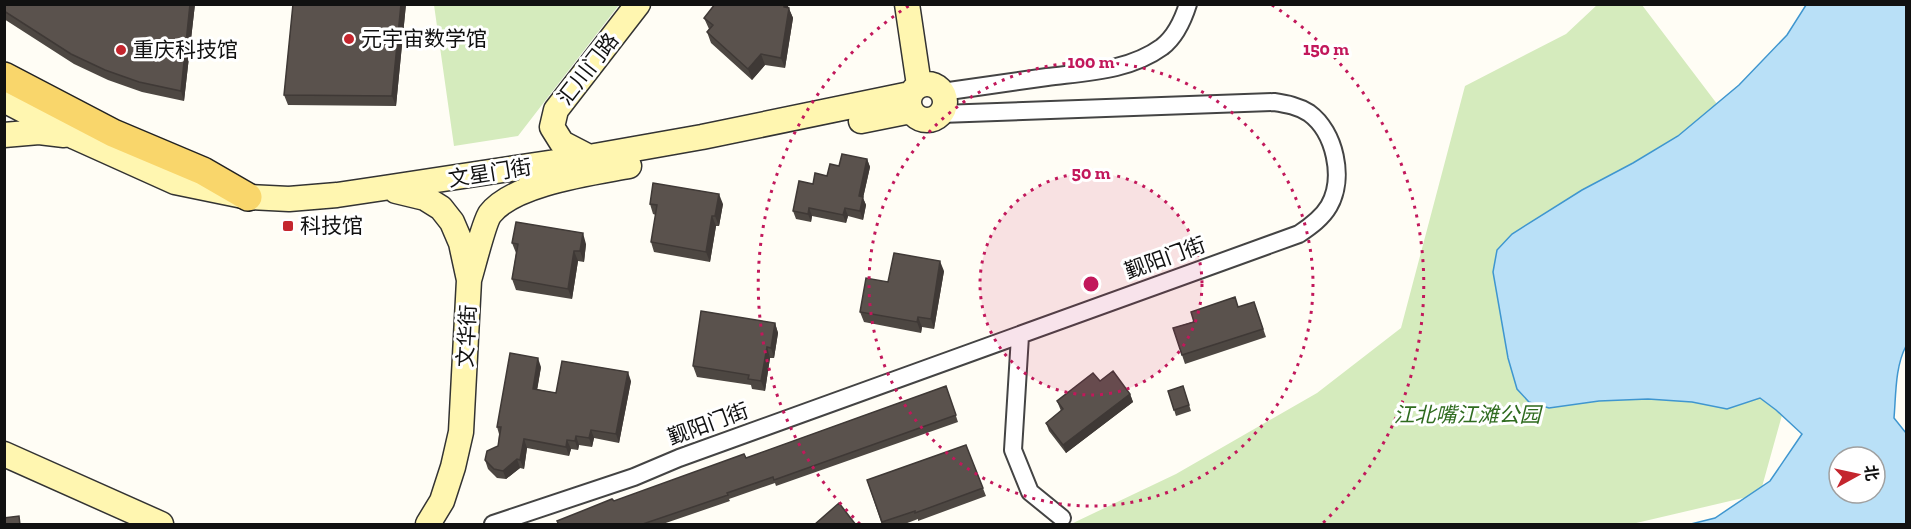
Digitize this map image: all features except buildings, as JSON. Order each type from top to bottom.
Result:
[{"type":"main road","points":[[4,76],[113,133],[203,171],[249,197]]},
{"type":"street","name":"汇川门路","points":[[589,156],[562,143],[552,127],[556,110],[638,4]]},
{"type":"street","points":[[907,4],[926,97]]},
{"type":"street","points":[[921,4],[926,97]]},
{"type":"street","points":[[926,97],[1088,72],[1142,60],[1164,46],[1182,23],[1188,4]]},
{"type":"street","points":[[1039,109],[1026,101],[1027,92],[1088,72]]},
{"type":"street","name":"文星门街","points":[[75,137],[175,182],[249,197],[289,199],[337,195],[589,156],[926,97]]},
{"type":"street","name":"文星门街","points":[[469,280],[489,214],[508,198],[536,187],[578,176],[926,97]]},
{"type":"street","name":"觐阳门街","points":[[493,525],[634,477],[679,458],[1299,234],[1317,222],[1330,205],[1338,183],[1334,155],[1326,131],[1310,114],[1293,104],[1274,102],[1039,109],[926,97]]},
{"type":"street","points":[[4,100],[75,137]]},
{"type":"street","points":[[4,135],[39,132],[75,137]]},
{"type":"street","name":"文华街","points":[[384,188],[425,198],[441,208],[452,222],[461,243],[469,280],[461,432],[446,490],[428,525]]},
{"type":"street","points":[[1020,336],[1013,450],[1030,492],[1062,518]]},
{"type":"street","points":[[4,454],[161,525]]},
{"type":"green space","points":[[434,4],[619,5],[518,136],[454,146]]},
{"type":"green space","name":"江北嘴江滩公园","points":[[1597,5],[1642,5],[1730,121],[1789,390],[1760,494],[1632,524],[1071,524],[1176,474],[1317,393],[1401,328],[1465,86],[1566,34]]},
{"type":"water","points":[[1806,5],[1906,5],[1906,346],[1898,372],[1894,418],[1906,433],[1906,524],[1691,524],[1715,518],[1770,481],[1802,434],[1760,398],[1727,409],[1692,402],[1648,399],[1599,401],[1549,408],[1529,402],[1517,389],[1508,358],[1493,272],[1497,250],[1512,234],[1582,190],[1678,136],[1739,85],[1787,35]]},
{"type":"place","name":"元宇宙数学馆","points":[[349,39]]},
{"type":"place","name":"重庆科技馆","points":[[121,50]]},
{"type":"place","name":"科技馆","points":[[288,226]]}]
